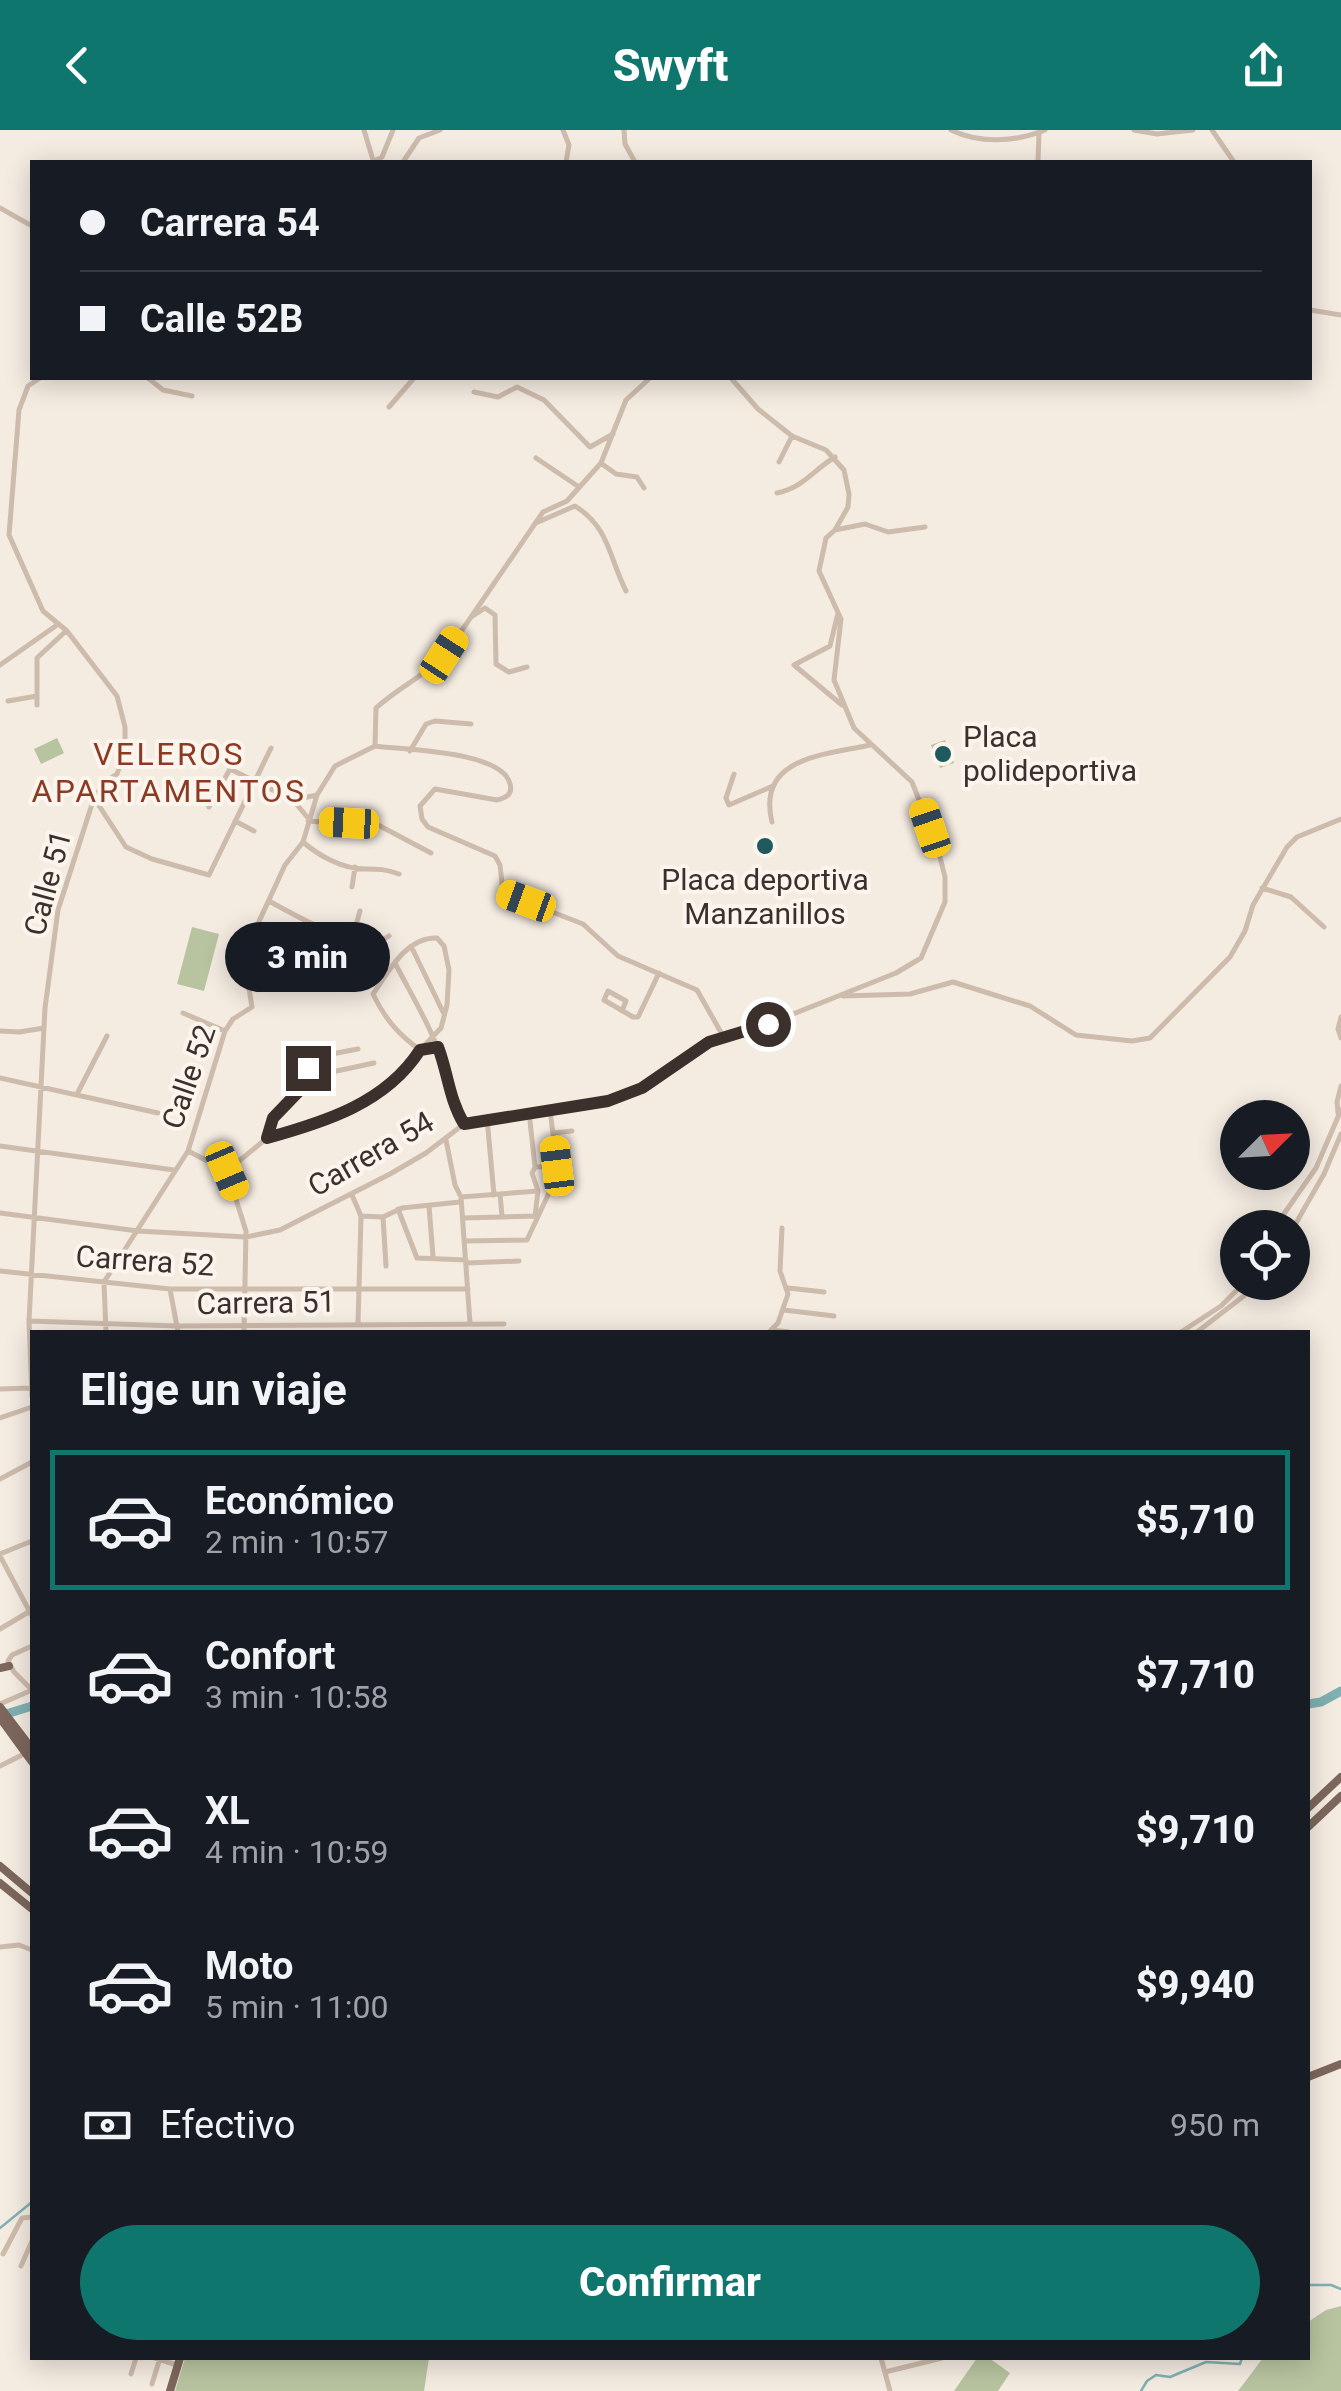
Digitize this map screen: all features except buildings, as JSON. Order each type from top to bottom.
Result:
[{"type":"main road","points":[[0,1706],[14,1732]]},
{"type":"main road","points":[[0,1718],[29,1751]]},
{"type":"main road","points":[[1310,1806],[1341,1777]]},
{"type":"main road","points":[[1310,1825],[1341,1796]]},
{"type":"main road","points":[[0,1866],[30,1890]]},
{"type":"main road","points":[[0,1883],[30,1906]]},
{"type":"main road","points":[[1310,2076],[1341,2064]]},
{"type":"main road","points":[[170,2391],[178,2361]]},
{"type":"street","points":[[364,130],[372,160]]},
{"type":"street","points":[[377,160],[382,157],[393,130]]},
{"type":"street","points":[[405,160],[420,138],[440,130]]},
{"type":"street","points":[[563,130],[569,145],[566,160]]},
{"type":"street","points":[[624,130],[625,144],[634,160]]},
{"type":"street","points":[[951,130],[973,138],[1000,140],[1042,131],[1038,160]]},
{"type":"street","points":[[1134,130],[1157,134],[1193,130]]},
{"type":"street","points":[[1212,130],[1233,160]]},
{"type":"street","points":[[0,208],[30,225]]},
{"type":"street","points":[[1312,310],[1341,316]]},
{"type":"street","name":"Calle 51","points":[[30,1343],[44,1028],[58,910],[94,798],[106,780],[118,774],[125,752],[124,727],[115,692],[66,631],[43,611],[9,535],[19,410],[28,386],[37,380]]},
{"type":"street","points":[[150,380],[163,390],[192,396]]},
{"type":"street","points":[[389,407],[412,380]]},
{"type":"street","points":[[648,380],[626,400],[601,463],[567,501],[543,512],[444,655],[430,670],[376,708],[375,746],[486,761],[502,770],[510,782],[505,798],[497,800],[435,789],[420,806],[422,819],[428,826],[495,856],[503,893],[583,924],[618,956],[700,994],[724,1036]]},
{"type":"street","points":[[733,380],[758,408],[792,436],[835,457],[844,470],[848,507],[826,538],[819,571],[838,610],[841,627],[834,680],[854,728],[870,744]]},
{"type":"street","points":[[474,392],[498,397],[517,386],[544,400],[590,447],[613,434]]},
{"type":"street","points":[[779,462],[792,436]]},
{"type":"street","points":[[777,494],[801,486],[835,457]]},
{"type":"street","points":[[536,458],[579,487]]},
{"type":"street","points":[[601,463],[616,474],[638,477],[644,488]]},
{"type":"street","points":[[536,522],[575,506],[581,509],[603,534],[626,591]]},
{"type":"street","points":[[835,530],[865,524],[888,532],[924,527]]},
{"type":"street","points":[[468,619],[486,608],[490,610],[496,615],[496,664],[509,672],[527,667]]},
{"type":"street","points":[[838,610],[830,646],[794,665],[844,706]]},
{"type":"street","points":[[0,665],[57,624]]},
{"type":"street","points":[[37,705],[37,658],[66,631]]},
{"type":"street","points":[[8,701],[37,696]]},
{"type":"street","points":[[410,751],[426,724],[471,724]]},
{"type":"street","points":[[772,822],[769,800],[784,770],[801,761],[870,744]]},
{"type":"street","name":"Carrera 54","points":[[0,1214],[138,1230],[246,1237],[280,1230],[446,1140],[464,1124],[608,1101],[635,1092],[709,1042],[753,1030],[913,965],[926,949],[941,916],[945,877],[912,782],[870,744]]},
{"type":"street","name":"Calle 52","points":[[104,1282],[188,1151],[225,1031],[252,1006],[246,970],[256,928],[285,866],[303,842],[317,795],[336,766],[375,746]]},
{"type":"street","points":[[94,798],[126,846],[152,860],[209,875],[270,748]]},
{"type":"street","points":[[209,808],[230,769],[293,800],[308,820],[380,826],[431,853]]},
{"type":"street","points":[[734,774],[726,798],[729,805],[773,786]]},
{"type":"street","points":[[293,800],[317,795]]},
{"type":"street","points":[[835,996],[910,994],[953,982],[1030,1006],[1076,1035],[1142,1040],[1157,1034],[1230,957],[1262,888],[1287,847],[1298,837],[1341,819]]},
{"type":"street","points":[[234,820],[254,831]]},
{"type":"street","points":[[303,842],[314,852],[355,868],[385,868],[399,874]]},
{"type":"street","points":[[352,888],[355,868]]},
{"type":"street","points":[[1262,888],[1291,896],[1324,927]]},
{"type":"street","points":[[268,901],[354,940],[381,942],[389,936]]},
{"type":"street","points":[[336,971],[354,940],[360,910]]},
{"type":"street","points":[[227,1171],[267,1138],[352,1110],[406,1072],[420,1050],[442,1028],[445,1014],[449,970],[444,946],[437,938],[429,937],[411,946],[394,963],[373,994],[385,1019],[420,1050]]},
{"type":"street","points":[[411,946],[445,1014]]},
{"type":"street","points":[[394,963],[438,1047],[452,1104],[464,1124]]},
{"type":"street","points":[[622,1010],[638,1017],[658,973]]},
{"type":"street","points":[[184,1013],[225,1031]]},
{"type":"street","points":[[1341,1018],[1341,1038]]},
{"type":"street","points":[[0,1031],[44,1028]]},
{"type":"street","points":[[76,1094],[107,1036]]},
{"type":"street","points":[[420,1050],[438,1047]]},
{"type":"street","points":[[267,1138],[273,1118],[299,1091],[310,1058],[358,1050]]},
{"type":"street","points":[[304,1078],[374,1063]]},
{"type":"street","points":[[0,1078],[158,1113]]},
{"type":"street","points":[[1287,1210],[1316,1168],[1340,1113],[1337,1102],[1341,1086]]},
{"type":"street","points":[[534,1168],[556,1167],[550,1110]]},
{"type":"street","points":[[529,1112],[532,1173],[538,1191],[536,1216]]},
{"type":"street","points":[[486,1118],[502,1218]]},
{"type":"street","points":[[553,1133],[572,1132]]},
{"type":"street","points":[[1303,1210],[1341,1134]]},
{"type":"street","points":[[446,1140],[462,1200],[470,1323]]},
{"type":"street","points":[[0,1146],[174,1170]]},
{"type":"street","points":[[188,1151],[227,1171],[236,1194],[246,1237],[244,1330]]},
{"type":"street","points":[[464,1241],[527,1240],[555,1180]]},
{"type":"street","points":[[361,1216],[383,1217],[398,1209],[538,1191]]},
{"type":"street","points":[[352,1194],[361,1216],[356,1290],[365,1330]]},
{"type":"street","points":[[429,1206],[433,1259]]},
{"type":"street","points":[[398,1209],[417,1258],[519,1261]]},
{"type":"street","points":[[463,1218],[536,1216]]},
{"type":"street","points":[[383,1217],[386,1266]]},
{"type":"street","points":[[772,1330],[784,1310],[788,1288],[780,1271],[782,1228]]},
{"type":"street","name":"Carrera 52","points":[[0,1271],[170,1288],[468,1289]]},
{"type":"street","points":[[104,1282],[106,1330]]},
{"type":"street","points":[[170,1288],[177,1329]]},
{"type":"street","points":[[788,1288],[824,1292]]},
{"type":"street","points":[[1184,1330],[1227,1300]]},
{"type":"street","points":[[1200,1330],[1239,1300]]},
{"type":"street","points":[[784,1310],[834,1316]]},
{"type":"street","name":"Carrera 51","points":[[29,1321],[177,1329],[244,1324],[362,1324],[438,1329],[470,1323],[504,1324]]},
{"type":"street","points":[[0,1389],[30,1388]]},
{"type":"street","points":[[0,1418],[30,1407]]},
{"type":"street","points":[[0,1479],[30,1463]]},
{"type":"street","points":[[30,1543],[0,1555],[30,1608]]},
{"type":"street","points":[[0,1628],[30,1613]]},
{"type":"street","points":[[30,1647],[6,1664],[30,1688]]},
{"type":"street","points":[[0,1706],[30,1691]]},
{"type":"street","points":[[0,1766],[29,1751]]},
{"type":"street","points":[[0,1948],[19,1945],[30,1949]]},
{"type":"street","points":[[3,2254],[15,2226],[22,2218],[30,2217]]},
{"type":"street","points":[[21,2266],[30,2245]]},
{"type":"street","points":[[131,2374],[135,2360]]},
{"type":"street","points":[[152,2384],[158,2360]]},
{"type":"street","points":[[882,2360],[890,2391]]},
{"type":"street","points":[[885,2372],[934,2360]]},
{"type":"green space","points":[[57,738],[64,753],[41,764],[34,749]]},
{"type":"green space","name":"Placa polideportiva","points":[[945,740],[954,763],[940,768],[931,745]]},
{"type":"green space","points":[[192,927],[219,934],[204,991],[177,984]]},
{"type":"green space","points":[[1341,2306],[1341,2391],[1238,2391],[1261,2360],[1310,2360],[1310,2321]]},
{"type":"green space","points":[[184,2360],[429,2360],[424,2391],[175,2391]]},
{"type":"green space","points":[[976,2360],[992,2360],[1010,2373],[998,2391],[954,2391]]},
{"type":"waterway","points":[[1310,1704],[1341,1691]]},
{"type":"waterway","points":[[0,1716],[30,1707]]},
{"type":"waterway","points":[[0,2228],[30,2204]]},
{"type":"waterway","points":[[1310,2285],[1341,2289]]},
{"type":"waterway","points":[[1141,2391],[1156,2375],[1170,2377],[1206,2362],[1240,2364],[1241,2360]]},
{"type":"place","name":"Placa polideportiva","points":[[943,754]]},
{"type":"place","name":"Placa deportiva Manzanillos","points":[[765,846]]},
{"type":"district","name":"VELEROS APARTAMENTOS","points":[[169,772]]},
{"type":"route","points":[[308,1068],[299,1091],[273,1118],[267,1138],[352,1110],[406,1072],[420,1050],[438,1047],[452,1104],[464,1124],[608,1101],[642,1088],[709,1042],[768,1024]]}]
